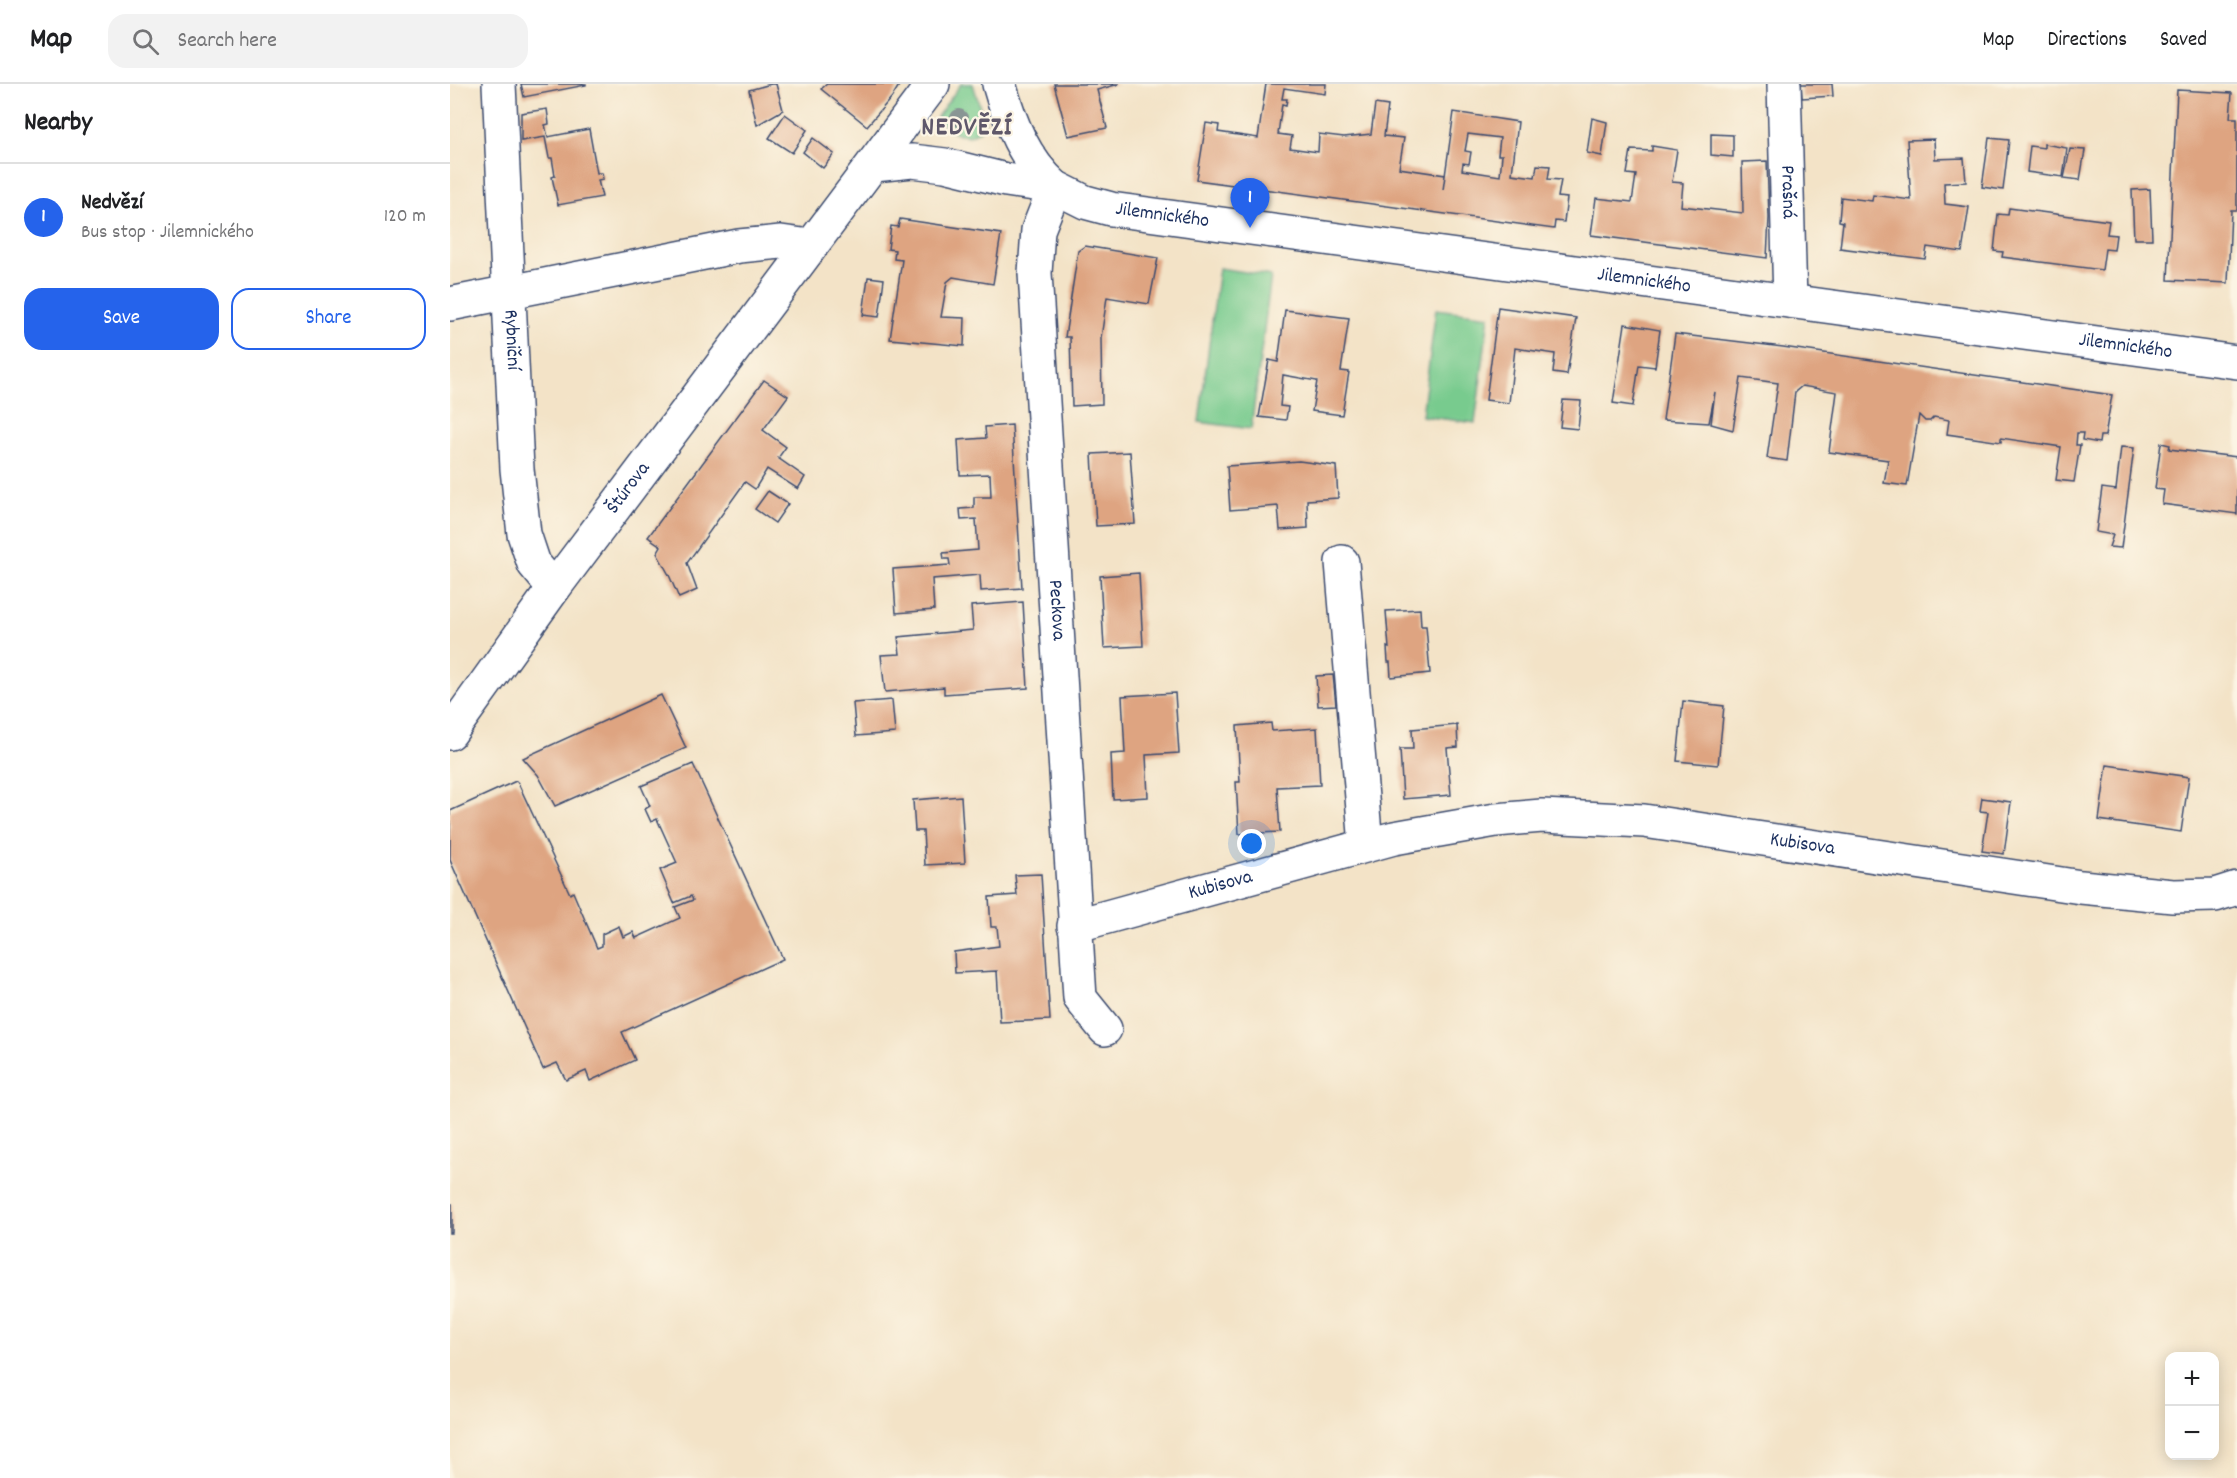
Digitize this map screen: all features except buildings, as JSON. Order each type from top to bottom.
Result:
[{"type":"street","name":"Rybniční","points":[[499,84],[517,469],[524,534],[534,564],[554,588]]},
{"type":"street","points":[[874,165],[933,84]]},
{"type":"street","name":"Jilemnického","points":[[999,84],[1024,151],[1037,169],[1055,187],[1085,202],[1111,209],[2237,362]]},
{"type":"street","name":"Prašná","points":[[1784,84],[1790,301]]},
{"type":"street","name":"Jilemnického","points":[[874,165],[925,162],[1019,182],[1055,187]]},
{"type":"street","name":"Štúrova","points":[[450,733],[554,588],[810,246],[874,165]]},
{"type":"street","name":"Peckova","points":[[1055,187],[1038,230],[1035,273],[1080,998],[1105,1029]]},
{"type":"street","points":[[450,304],[739,246],[781,242],[810,246]]},
{"type":"street","points":[[1342,562],[1366,845]]},
{"type":"street","name":"Kubisova","points":[[1074,926],[1394,838],[1496,820],[1542,816],[1644,821],[2081,887],[2173,896],[2215,895],[2237,888]]},
{"type":"green space","points":[[961,84],[973,84],[985,123],[979,131],[970,136],[951,131],[937,117]]},
{"type":"green space","points":[[1219,268],[1271,276],[1251,429],[1199,422]]},
{"type":"green space","points":[[1436,309],[1489,316],[1475,423],[1422,416]]},
{"type":"place","name":"Nedvězí","points":[[1250,228]]},
{"type":"district","name":"NEDVĚZÍ","points":[[967,128]]}]
